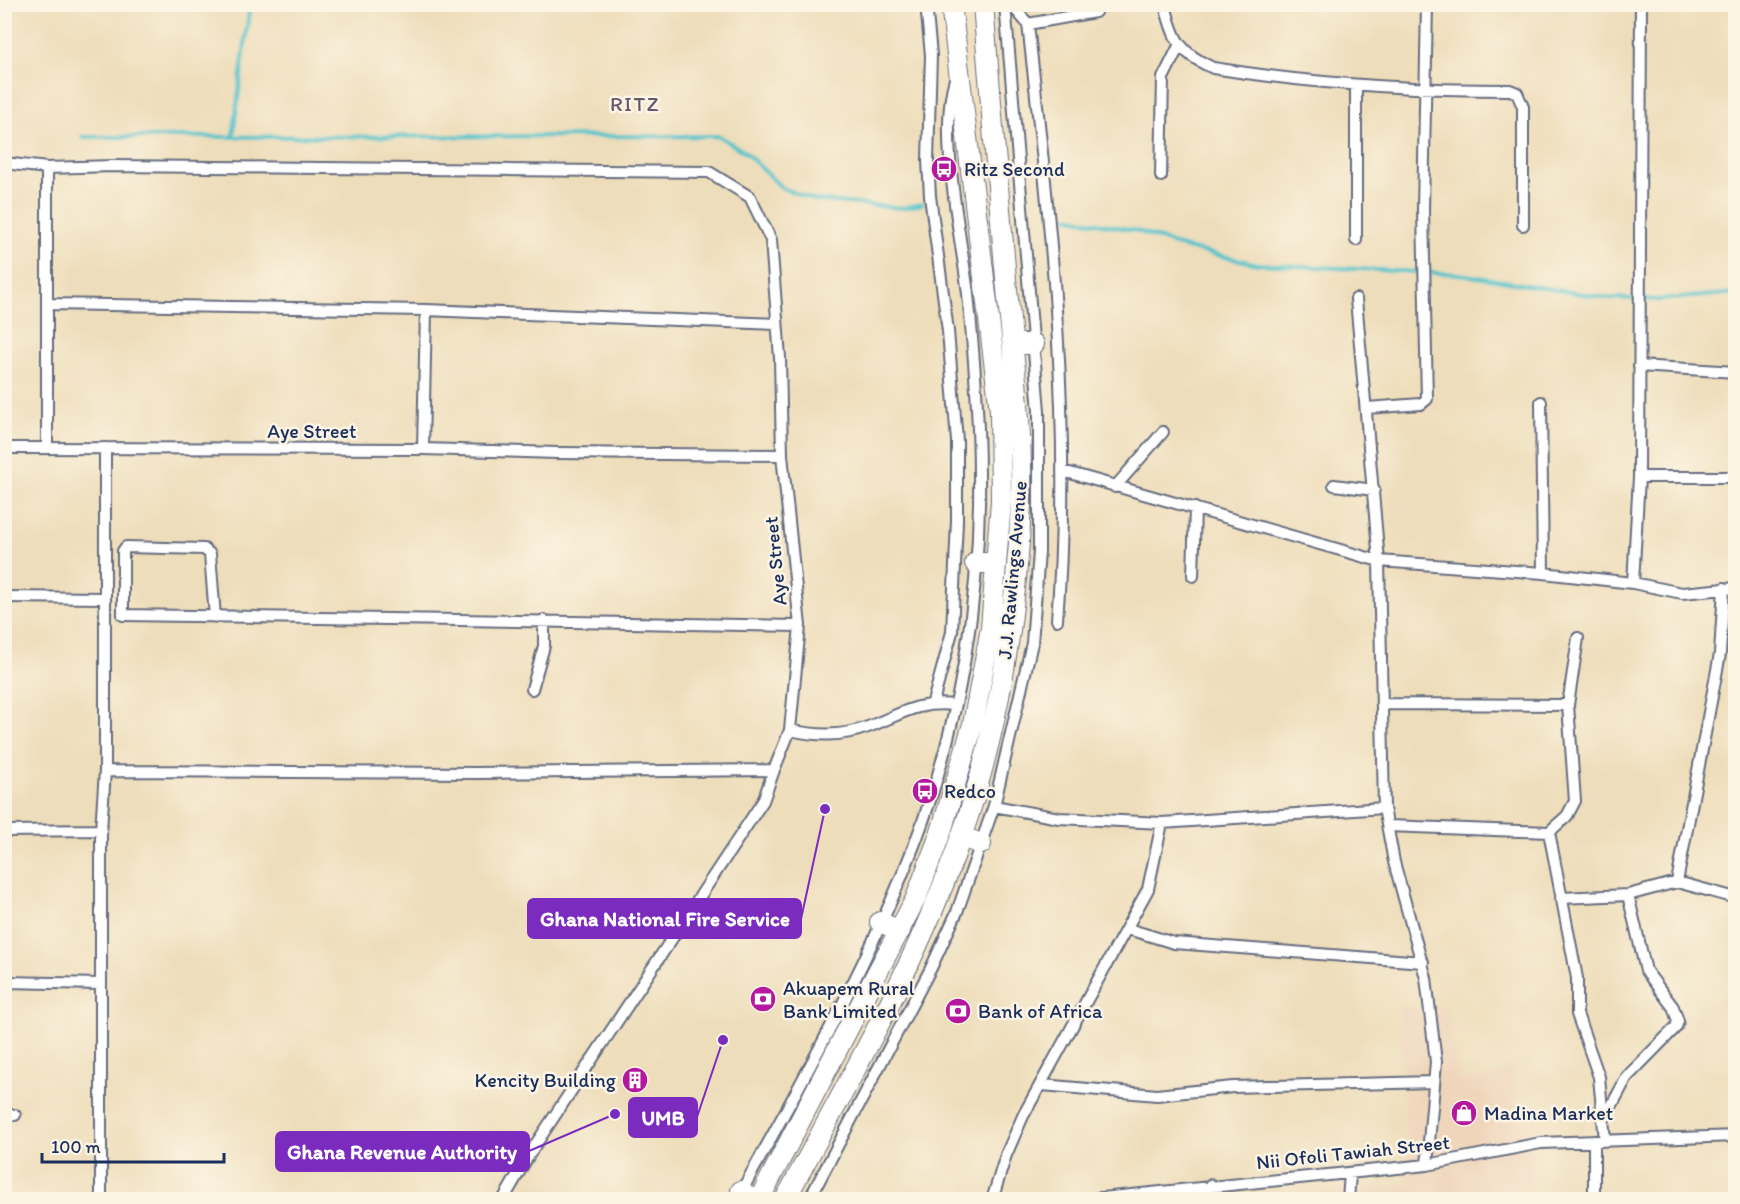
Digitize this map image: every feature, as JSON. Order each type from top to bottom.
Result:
[{"type":"highway","name":"J.J. Rawlings Avenue","points":[[759,1200],[916,898],[941,832],[973,724],[991,628],[1001,501],[1000,411],[951,4]]},
{"type":"highway","points":[[970,4],[975,25],[986,41]]},
{"type":"highway","name":"J.J. Rawlings Avenue","points":[[785,1200],[892,1002],[937,904],[962,837],[991,729],[1011,632],[1021,502],[1019,411],[982,4]]},
{"type":"highway","points":[[1012,344],[1034,344]]},
{"type":"highway","points":[[975,563],[996,563]]},
{"type":"highway","points":[[962,837],[981,844]]},
{"type":"highway","points":[[880,922],[900,931]]},
{"type":"street","points":[[926,4],[931,55],[928,160],[930,196],[948,331],[957,441],[957,520],[952,632],[933,702]]},
{"type":"street","points":[[809,1200],[931,968],[957,912],[994,806],[1032,643],[1041,501],[1034,344],[1005,4]]},
{"type":"street","points":[[1011,4],[1028,24],[1058,336],[1064,538],[1057,620]]},
{"type":"street","points":[[1028,24],[1095,12],[1100,4]]},
{"type":"street","points":[[1165,4],[1179,46],[1193,59],[1213,68],[1356,85],[1426,90],[1510,90],[1521,99],[1523,107],[1523,225]]},
{"type":"street","points":[[1367,408],[1421,404],[1427,399],[1423,210],[1427,4]]},
{"type":"street","points":[[1633,583],[1639,477],[1641,4]]},
{"type":"street","points":[[1161,176],[1163,78],[1179,46]]},
{"type":"street","points":[[744,1197],[903,873],[926,810],[955,705],[971,618],[979,477],[976,401],[949,115],[951,91],[958,67]]},
{"type":"street","points":[[1356,85],[1356,240]]},
{"type":"street","points":[[4,164],[47,168],[112,166],[709,172],[750,197],[771,240],[782,455]]},
{"type":"street","points":[[47,168],[47,446]]},
{"type":"street","points":[[1356,299],[1379,561],[1384,808],[1402,892],[1423,962],[1436,1062],[1427,1165]]},
{"type":"street","points":[[48,304],[426,310],[777,324]]},
{"type":"street","points":[[423,449],[426,310]]},
{"type":"street","points":[[1639,366],[1736,372]]},
{"type":"street","points":[[1540,402],[1543,573]]},
{"type":"street","points":[[1115,487],[1163,432]]},
{"type":"street","name":"Aye Street","points":[[4,448],[47,446],[423,449],[782,455],[800,626],[790,730],[763,801],[530,1153],[503,1200]]},
{"type":"street","points":[[101,1200],[101,830],[105,771],[105,448]]},
{"type":"street","points":[[1063,471],[1379,561],[1543,573],[1633,583],[1682,592],[1730,588],[1720,654],[1677,882]]},
{"type":"street","points":[[1639,477],[1736,477]]},
{"type":"street","points":[[1334,485],[1374,490]]},
{"type":"street","points":[[1193,576],[1195,508]]},
{"type":"street","points":[[215,617],[210,554],[204,549],[126,547],[123,551],[123,615],[215,617],[544,620],[800,626]]},
{"type":"street","points":[[4,597],[105,598]]},
{"type":"street","points":[[532,689],[544,645],[544,620]]},
{"type":"street","points":[[1388,826],[1549,832],[1568,816],[1575,801],[1569,705],[1578,638]]},
{"type":"street","points":[[790,730],[819,736],[836,735],[867,728],[915,705],[933,702],[955,705]]},
{"type":"street","points":[[1383,704],[1569,705]]},
{"type":"street","points":[[105,771],[490,773],[774,770]]},
{"type":"street","points":[[994,806],[1059,818],[1162,823],[1384,808]]},
{"type":"street","points":[[992,1200],[1005,1155],[1023,1116],[1148,889],[1162,823]]},
{"type":"street","points":[[4,831],[101,830]]},
{"type":"street","points":[[1549,832],[1577,978],[1577,1014],[1599,1077],[1605,1118]]},
{"type":"street","points":[[1562,898],[1628,895],[1677,882],[1736,898]]},
{"type":"street","points":[[1593,1200],[1605,1118],[1627,1077],[1676,1027],[1678,1021],[1673,1007],[1646,971],[1628,895]]},
{"type":"street","points":[[1128,929],[1174,943],[1423,962]]},
{"type":"street","points":[[4,982],[101,984]]},
{"type":"street","points":[[1042,1085],[1157,1095],[1233,1086],[1434,1082]]},
{"type":"street","name":"Nii Ofoli Tawiah Street","points":[[1082,1200],[1211,1185],[1350,1174],[1427,1165],[1541,1143],[1736,1136]]},
{"type":"street","points":[[1348,1200],[1350,1174]]},
{"type":"street","points":[[1211,1185],[1211,1200]]},
{"type":"shaded area","name":"Madina Market","points":[[1446,1007],[1460,1083],[1511,1070],[1532,1143],[1531,1199],[1231,1200],[1408,1185],[1399,1008]]},
{"type":"waterway","points":[[233,137],[250,4]]},
{"type":"waterway","points":[[82,137],[719,136],[746,153],[782,188],[814,200],[902,208],[922,204]]},
{"type":"waterway","points":[[1056,215],[1138,231],[1182,247],[1257,264],[1459,274],[1607,298],[1658,300],[1736,293]]},
{"type":"place","name":"Ritz Second","points":[[944,169]]},
{"type":"place","name":"Redco","points":[[925,791]]},
{"type":"place","name":"Ghana National Fire Service","points":[[825,809]]},
{"type":"place","name":"Akuapem Rural Bank Limited","points":[[763,999]]},
{"type":"place","name":"Bank of Africa","points":[[958,1011]]},
{"type":"place","name":"UMB","points":[[723,1040]]},
{"type":"place","name":"Kencity Building","points":[[635,1080]]},
{"type":"place","name":"Madina Market","points":[[1464,1113]]},
{"type":"place","name":"Ghana Revenue Authority","points":[[615,1114]]},
{"type":"district","name":"RITZ","points":[[635,103]]}]
